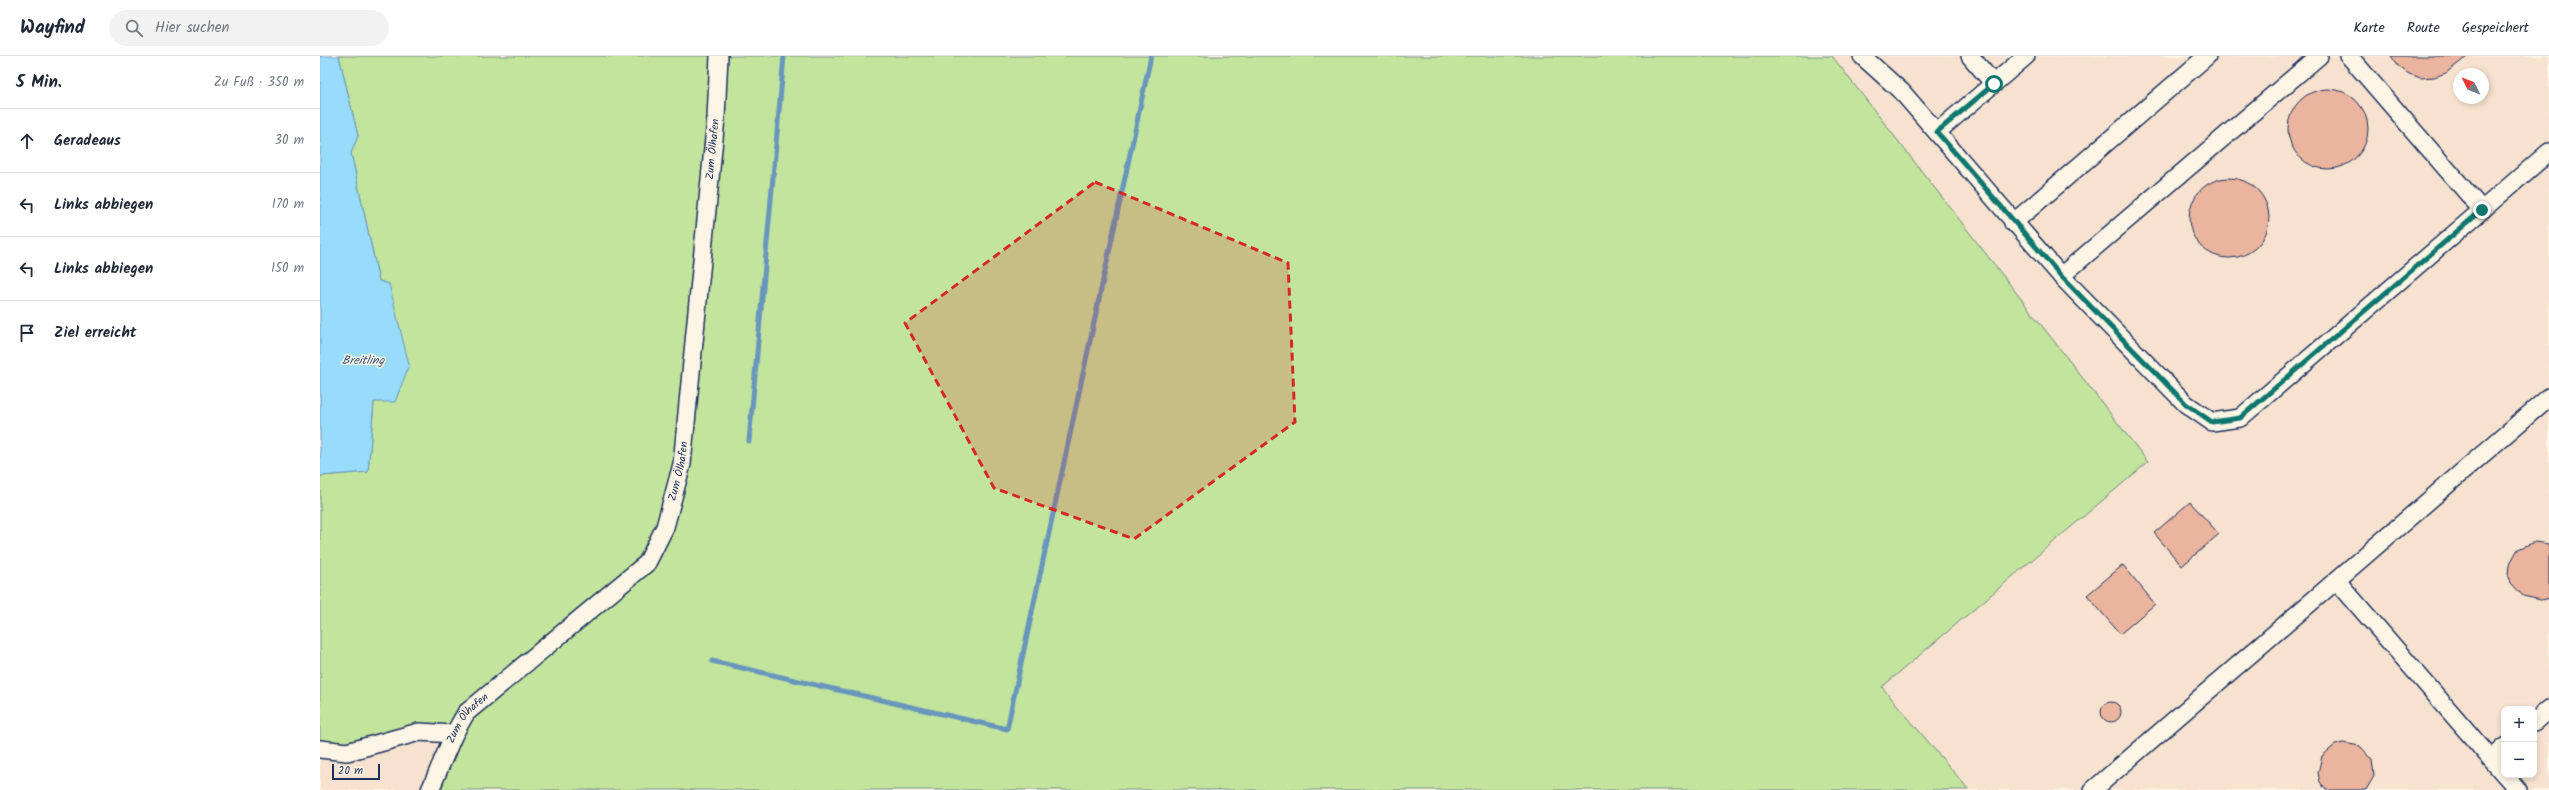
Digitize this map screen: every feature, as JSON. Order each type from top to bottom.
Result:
[{"type":"lane","name":"Zum Ölhafen","points":[[433,783],[454,734],[466,714],[647,563],[665,527],[682,464],[716,118],[719,56]]},
{"type":"lane","points":[[1862,56],[1902,92],[2061,276],[2186,404],[2212,422],[2240,418],[2549,152]]},
{"type":"lane","points":[[1970,56],[1994,84]]},
{"type":"lane","points":[[1937,132],[2026,56]]},
{"type":"lane","points":[[2014,223],[2207,56]]},
{"type":"lane","points":[[2061,276],[2319,56]]},
{"type":"lane","points":[[2349,56],[2482,210]]},
{"type":"lane","points":[[2093,790],[2549,398]]},
{"type":"lane","points":[[2337,581],[2501,771]]},
{"type":"lane","points":[[2537,719],[2549,709]]},
{"type":"lane","points":[[320,749],[347,752],[419,732],[454,734]]},
{"type":"lane","points":[[2491,759],[2501,750]]},
{"type":"lane","points":[[2508,778],[2518,790]]},
{"type":"highlighted area","points":[[1095,182],[1288,263],[1295,422],[1134,539],[994,488],[905,323]]},
{"type":"shaded area","points":[[1832,56],[2549,56],[2549,790],[1969,790],[1882,687],[2148,462]]},
{"type":"shaded area","points":[[454,734],[442,790],[320,790],[320,749]]},
{"type":"green space","points":[[339,56],[1832,56],[2148,462],[1882,687],[1969,790],[442,790],[454,735],[320,749],[320,476],[368,472],[374,402],[389,284],[379,281],[351,153],[358,136]]},
{"type":"water","name":"Breitling","points":[[320,56],[339,56],[358,136],[351,153],[379,281],[389,284],[409,365],[395,402],[374,402],[368,472],[320,476]]},
{"type":"building","points":[[2391,56],[2468,56],[2446,73],[2434,77],[2421,78],[2409,74],[2399,67]]},
{"type":"building","points":[[2328,89],[2343,92],[2356,101],[2365,114],[2368,129],[2365,144],[2356,157],[2343,166],[2328,169],[2313,166],[2300,157],[2291,144],[2288,129],[2291,114],[2300,101],[2313,92]]},
{"type":"building","points":[[2229,178],[2244,181],[2257,190],[2266,203],[2269,218],[2266,233],[2257,246],[2244,255],[2229,258],[2214,255],[2201,246],[2192,233],[2189,218],[2192,203],[2201,190],[2214,181]]},
{"type":"building","points":[[2190,502],[2219,534],[2182,566],[2154,533]]},
{"type":"building","points":[[2535,542],[2549,544],[2549,598],[2541,600],[2523,596],[2511,583],[2508,574],[2509,565],[2518,549]]},
{"type":"building","points":[[2123,565],[2155,604],[2120,634],[2087,595]]},
{"type":"building","points":[[2111,702],[2118,705],[2121,712],[2118,719],[2111,722],[2104,719],[2101,712],[2104,705]]},
{"type":"building","points":[[2343,743],[2360,746],[2372,759],[2374,776],[2366,790],[2326,790],[2320,782],[2318,773],[2322,756],[2335,745]]},
{"type":"waterway","points":[[749,441],[784,56]]},
{"type":"waterway","points":[[712,661],[1007,729],[1151,56]]},
{"type":"route","points":[[1994,84],[1937,132],[2061,276],[2186,404],[2212,422],[2240,418],[2482,210]]}]
